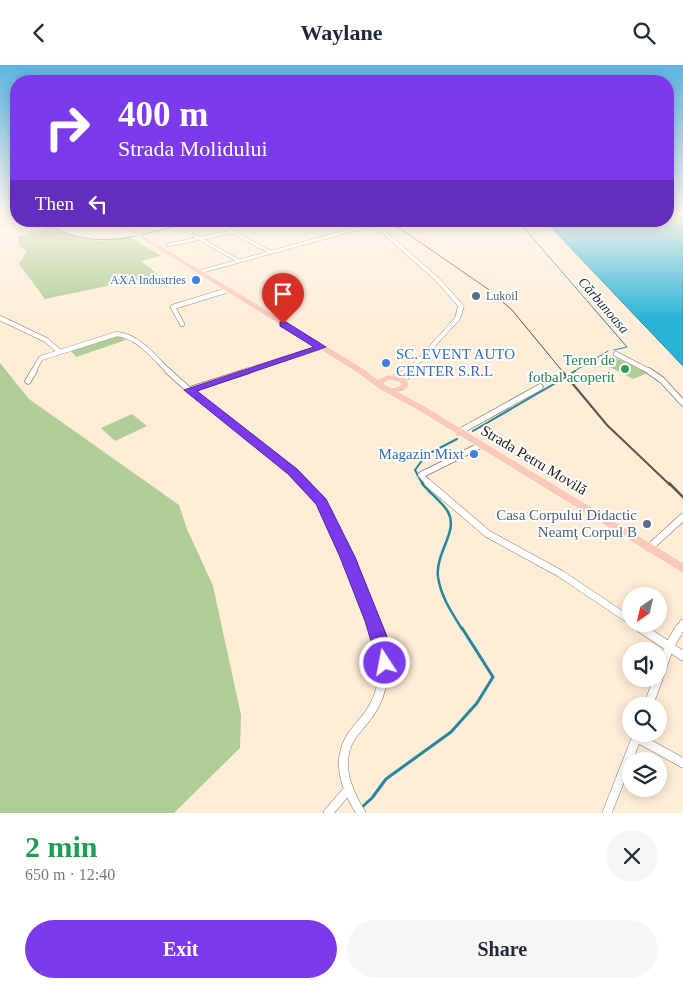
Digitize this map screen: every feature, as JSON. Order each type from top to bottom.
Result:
[{"type":"main road","name":"Strada Petru Movilă","points":[[163,250],[361,371],[384,388],[421,408],[683,569]]},
{"type":"main road","points":[[403,250],[438,280],[461,306],[458,318],[415,365],[405,384],[397,390],[384,388],[380,381],[385,378],[394,377],[415,365]]},
{"type":"main road","name":"Strada Petru Movilă","points":[[361,371],[385,378]]},
{"type":"main road","points":[[394,377],[405,384]]},
{"type":"main road","name":"Strada Petru Movilă","points":[[405,384],[421,408]]},
{"type":"street","points":[[221,250],[239,261]]},
{"type":"street","points":[[266,250],[270,252]]},
{"type":"street","points":[[199,272],[278,250]]},
{"type":"street","points":[[182,324],[173,307],[228,290]]},
{"type":"street","points":[[0,318],[42,337],[60,352]]},
{"type":"street","points":[[28,381],[38,360],[104,337],[122,334],[140,345],[189,390],[288,467],[314,492],[340,541],[373,621],[383,652],[384,673],[375,704],[345,747],[344,774],[354,803],[361,813]]},
{"type":"street","points":[[189,390],[321,347]]},
{"type":"street","points":[[616,354],[643,366],[662,380],[683,403]]},
{"type":"street","points":[[459,432],[540,387]]},
{"type":"street","points":[[481,445],[424,473],[421,475],[422,478],[488,534],[561,574],[622,615]]},
{"type":"street","points":[[649,548],[683,517]]},
{"type":"street","points":[[667,652],[683,623]]},
{"type":"street","points":[[648,633],[683,656]]},
{"type":"street","points":[[607,813],[634,742]]},
{"type":"street","points":[[648,742],[683,763]]},
{"type":"street","points":[[328,813],[348,789]]},
{"type":"green space","points":[[25,250],[151,250],[161,256],[141,261],[159,275],[45,299],[19,264],[27,251]]},
{"type":"green space","points":[[117,336],[126,340],[76,357],[71,351]]},
{"type":"green space","name":"Teren de fotbal acoperit","points":[[616,358],[648,373],[633,379],[604,364]]},
{"type":"green space","points":[[0,363],[29,399],[179,505],[187,529],[213,586],[241,715],[240,748],[174,813],[0,813]]},
{"type":"green space","points":[[132,414],[147,426],[115,441],[101,428]]},
{"type":"water","points":[[573,250],[683,250],[683,366]]},
{"type":"waterway","name":"Cărbunoasa","points":[[543,250],[627,347],[614,350]]},
{"type":"waterway","name":"Cărbunoasa","points":[[573,372],[608,351]]},
{"type":"waterway","name":"Cărbunoasa","points":[[570,374],[575,371]]},
{"type":"waterway","name":"Cărbunoasa","points":[[473,431],[566,377]]},
{"type":"waterway","points":[[423,485],[415,470],[426,455],[457,439]]},
{"type":"waterway","points":[[422,483],[445,508],[451,519],[449,535],[440,559],[438,577],[444,598],[462,629]]},
{"type":"waterway","points":[[361,808],[372,798],[386,779],[451,732],[477,703],[493,677],[462,628]]},
{"type":"railway","points":[[431,250],[488,289],[512,310],[563,372]]},
{"type":"railway","points":[[562,371],[607,425],[670,485]]},
{"type":"railway","points":[[669,483],[683,497]]},
{"type":"place","name":"AXA Industries","points":[[196,280]]},
{"type":"place","name":"Lukoil","points":[[476,296]]},
{"type":"place","name":"SC. EVENT AUTO CENTER S.R.L","points":[[386,363]]},
{"type":"place","name":"Teren de fotbal acoperit","points":[[625,369]]},
{"type":"place","name":"Magazin Mixt","points":[[474,454]]},
{"type":"place","name":"Casa Corpului Didactic Neamţ Corpul B","points":[[647,524]]},
{"type":"route","points":[[283,324],[321,347],[189,390],[293,471],[314,492],[328,515],[348,557],[380,639],[385,663]]}]
